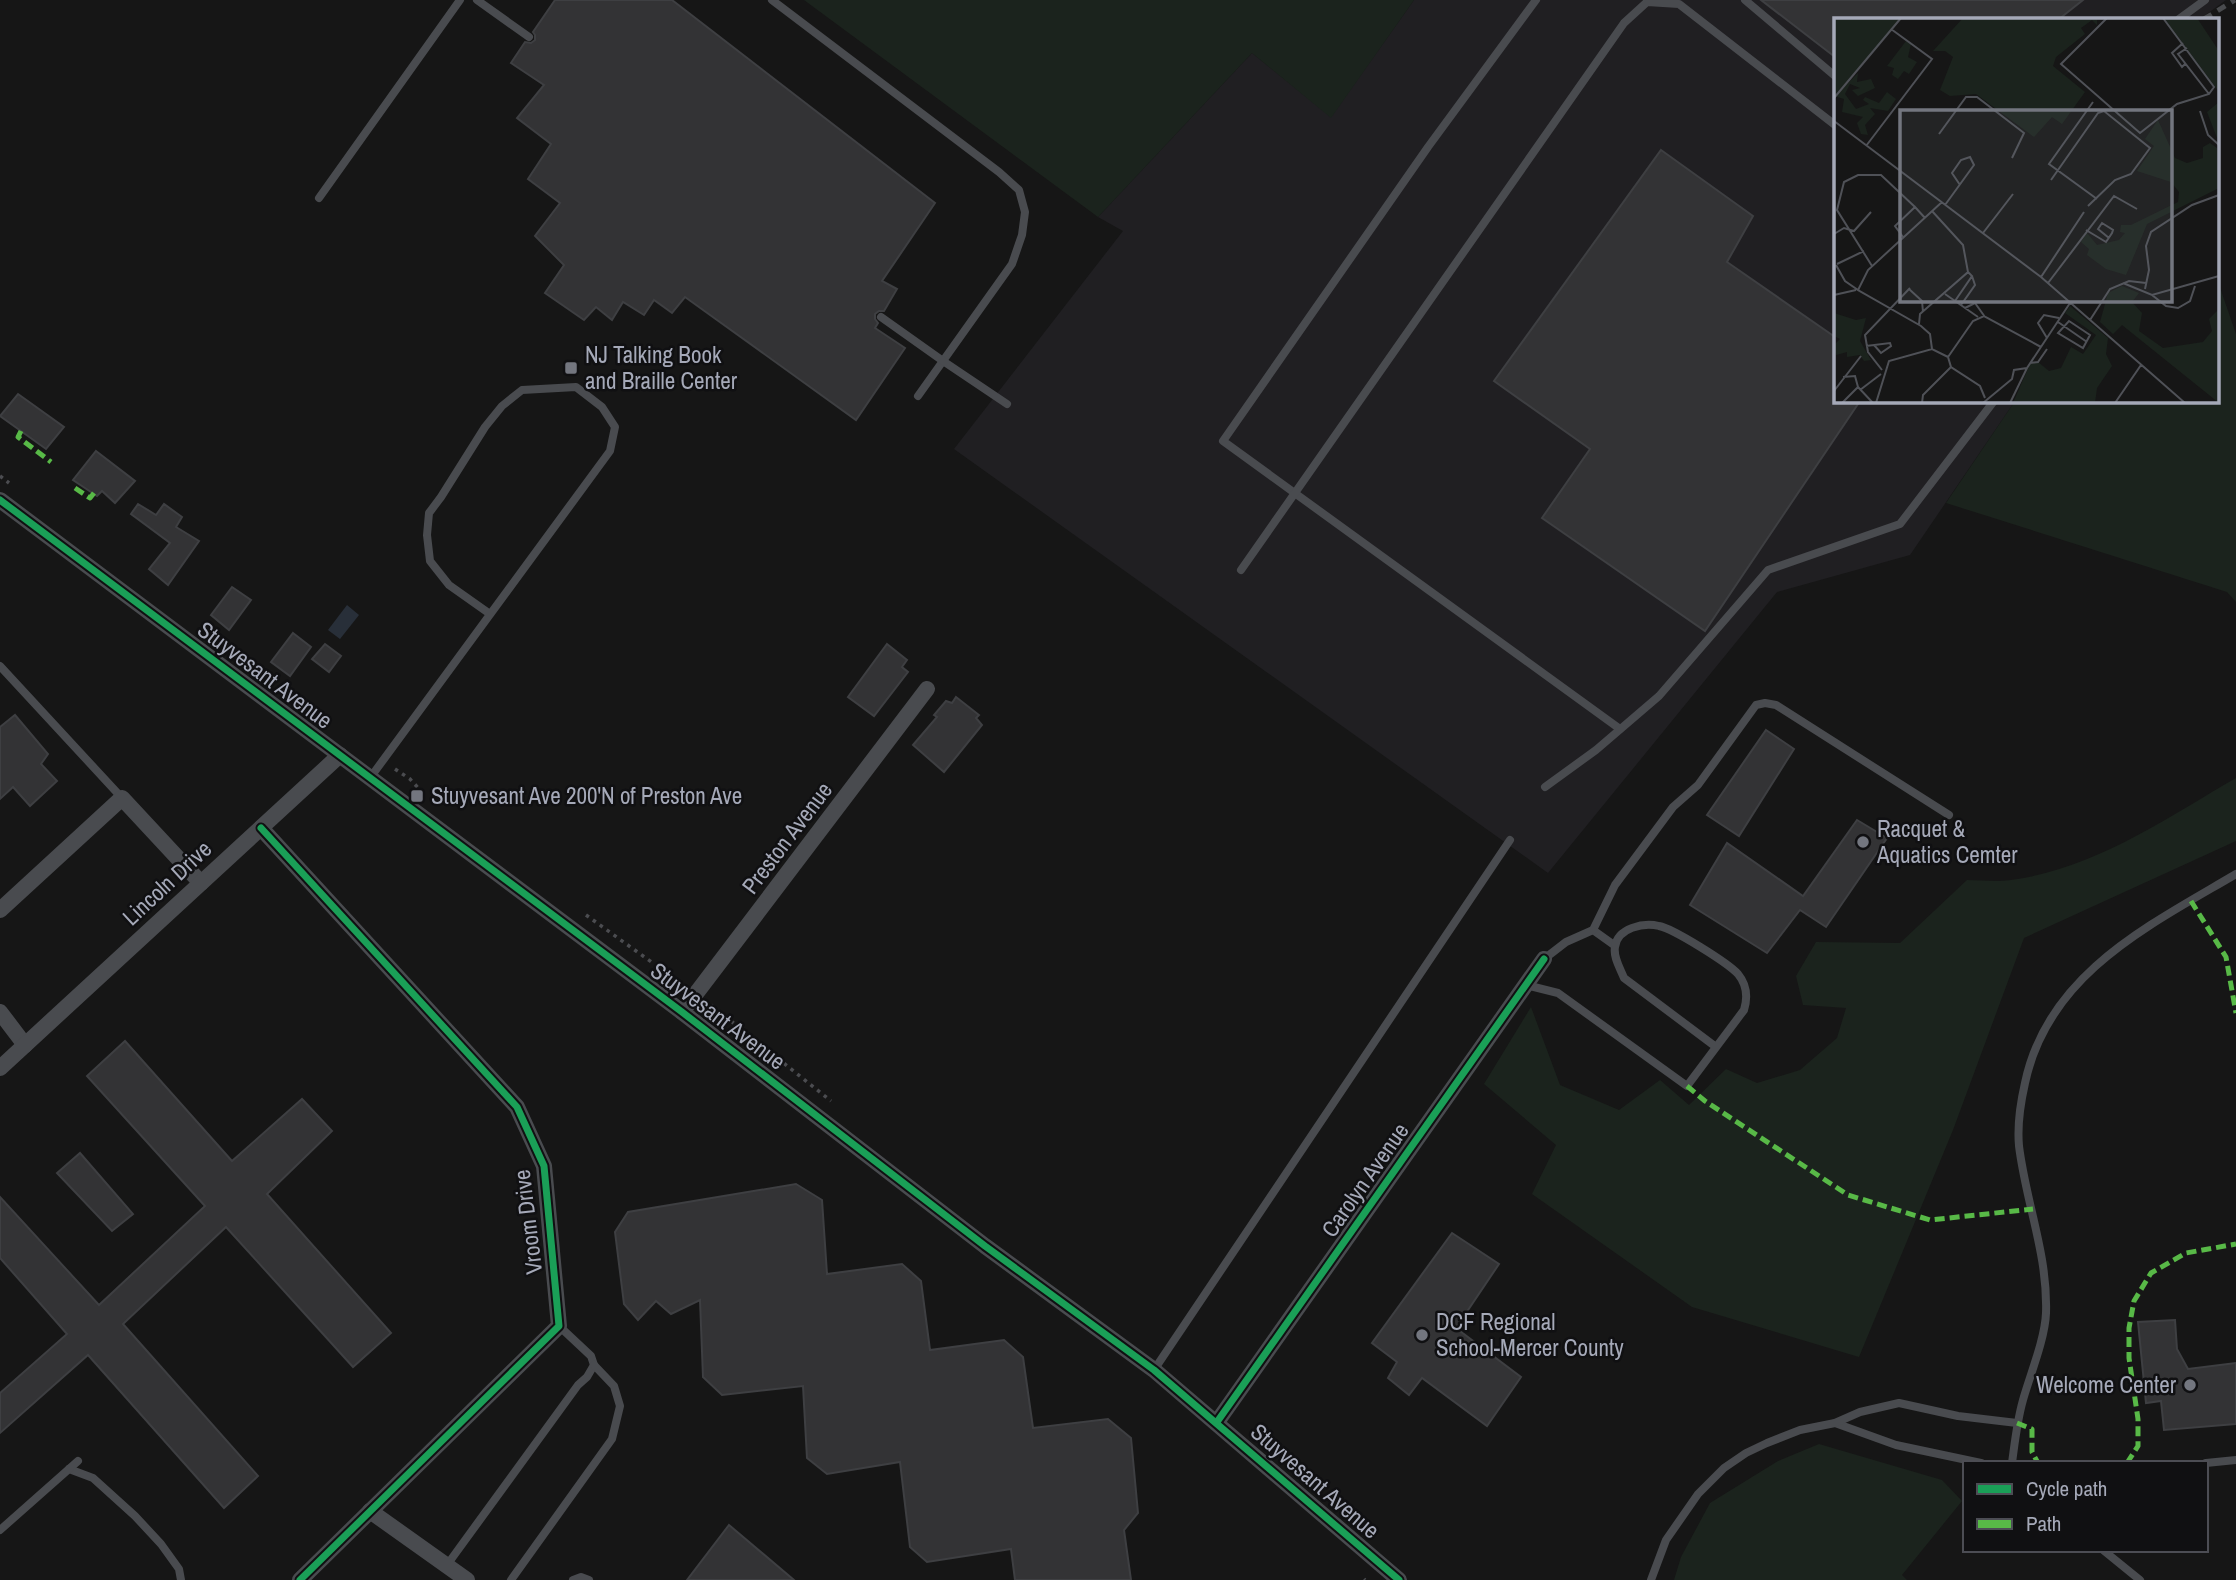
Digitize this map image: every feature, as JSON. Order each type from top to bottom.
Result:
[{"type":"street","name":"Stuyvesant Avenue","points":[[0,500],[682,1012],[985,1246],[1154,1370],[1399,1580]]},
{"type":"street","name":"Preston Avenue","points":[[682,1012],[927,689]]},
{"type":"street","name":"Lincoln Drive","points":[[0,1068],[340,755]]},
{"type":"street","points":[[0,910],[122,798],[201,883]]},
{"type":"street","name":"Vroom Drive","points":[[261,828],[517,1107],[544,1166],[559,1326]]},
{"type":"street","name":"Carolyn Avenue","points":[[1217,1422],[1544,959]]},
{"type":"street","points":[[0,1012],[25,1045]]},
{"type":"street","points":[[300,1580],[559,1326]]},
{"type":"street","points":[[370,1511],[467,1580]]},
{"type":"lane","points":[[319,198],[460,0]]},
{"type":"lane","points":[[477,0],[530,37]]},
{"type":"lane","points":[[772,0],[1019,190],[1025,212],[1022,235],[1012,264],[918,396]]},
{"type":"lane","points":[[1536,0],[1428,147],[1223,441],[1620,729]]},
{"type":"lane","points":[[1745,0],[1834,75]]},
{"type":"lane","points":[[2180,18],[2205,0]]},
{"type":"lane","points":[[1241,570],[1624,23],[1647,2],[1679,4],[1834,124]]},
{"type":"lane","points":[[881,317],[1007,404]]},
{"type":"lane","points":[[370,778],[491,614],[610,451],[615,428],[602,407],[576,387],[522,390],[502,406],[429,513],[427,535],[430,561],[449,584],[491,614]]},
{"type":"lane","points":[[1545,787],[1596,750],[1659,696],[1768,570],[1900,524],[1993,402]]},
{"type":"lane","points":[[0,666],[122,798]]},
{"type":"lane","points":[[1544,959],[1566,942],[1593,930],[1615,885],[1673,807],[1698,785],[1756,705],[1776,705],[1949,815]]},
{"type":"lane","points":[[1154,1370],[1510,840]]},
{"type":"lane","points":[[2012,1461],[2017,1423],[2046,1316],[2042,1249],[2023,1175],[2019,1142],[2018,1114],[2028,1068],[2041,1034],[2081,979],[2112,951],[2148,926],[2236,874]]},
{"type":"lane","points":[[1526,985],[1558,993],[1687,1086],[1744,1010],[1748,998],[1738,973],[1678,932],[1658,925],[1638,925],[1621,934],[1614,945],[1616,961],[1624,978],[1716,1047]]},
{"type":"lane","points":[[1593,930],[1614,945]]},
{"type":"lane","points":[[511,1580],[612,1439],[620,1406],[614,1385],[594,1365],[591,1356],[559,1326]]},
{"type":"lane","points":[[447,1565],[594,1365]]},
{"type":"lane","points":[[1651,1580],[1666,1540],[1698,1494],[1724,1468],[1746,1453],[1800,1430],[1835,1423],[1860,1412],[1899,1403],[1958,1416],[2017,1423]]},
{"type":"lane","points":[[1835,1423],[1896,1445],[1972,1461]]},
{"type":"lane","points":[[2208,1463],[2236,1460]]},
{"type":"lane","points":[[0,1530],[78,1461]]},
{"type":"lane","points":[[69,1469],[93,1478],[135,1516],[161,1544],[179,1569],[181,1580]]},
{"type":"lane","points":[[2105,1552],[2140,1580]]},
{"type":"lane","points":[[573,1580],[582,1577],[589,1580]]},
{"type":"shaded area","points":[[804,0],[1414,0],[1331,118],[1252,53],[1098,217]]},
{"type":"shaded area","points":[[1414,0],[2226,0],[2201,18],[1834,18],[1834,402],[2014,402],[1910,555],[1777,592],[1548,873],[954,449],[1123,231],[1098,217],[1252,53],[1331,117]]},
{"type":"shaded area","points":[[2218,282],[2236,334],[2236,602],[2227,592],[1946,503],[2014,402],[2218,402]]},
{"type":"shaded area","points":[[347,605],[359,615],[340,639],[328,630]]},
{"type":"shaded area","points":[[2236,778],[2236,841],[2024,938],[1953,1130],[1859,1357],[1692,1307],[1532,1194],[1556,1145],[1484,1084],[1531,1007],[1560,1085],[1619,1110],[1660,1080],[1689,1105],[1726,1069],[1757,1083],[1800,1070],[1837,1038],[1846,1008],[1803,1005],[1796,976],[1816,942],[1900,943],[1967,880],[2011,880],[2071,865],[2128,840]]},
{"type":"shaded area","points":[[1819,1444],[1942,1480],[1962,1501],[1902,1575],[1907,1580],[1674,1580],[1681,1557],[1710,1503],[1778,1461]]},
{"type":"building","points":[[555,0],[672,0],[935,203],[882,281],[897,289],[884,311],[875,314],[878,323],[875,328],[905,348],[856,420],[685,297],[672,313],[654,300],[644,315],[623,302],[612,320],[596,307],[584,320],[545,293],[564,265],[535,236],[560,203],[528,179],[551,144],[517,118],[544,85],[511,63],[525,42],[531,43],[535,40],[533,32]]},
{"type":"building","points":[[1761,0],[2083,0],[2060,18],[1834,18],[1834,56]]},
{"type":"building","points":[[1661,150],[1753,216],[1727,262],[1834,336],[1834,402],[1859,402],[1705,631],[1542,518],[1590,449],[1494,381]]},
{"type":"building","points":[[18,394],[64,427],[46,449],[0,416]]},
{"type":"building","points":[[96,451],[135,481],[115,503],[102,491],[97,496],[73,480]]},
{"type":"building","points":[[138,504],[156,515],[164,504],[182,517],[176,527],[199,541],[168,585],[149,569],[170,543],[131,514]]},
{"type":"building","points":[[232,587],[251,600],[229,630],[211,615]]},
{"type":"building","points":[[293,633],[311,647],[290,676],[271,662]]},
{"type":"building","points":[[325,644],[341,656],[329,672],[312,659]]},
{"type":"building","points":[[887,644],[907,660],[902,667],[908,672],[874,716],[848,697]]},
{"type":"building","points":[[956,697],[979,715],[976,718],[982,725],[944,772],[913,745],[937,717],[934,715],[946,701],[952,703]]},
{"type":"building","points":[[15,715],[48,754],[41,764],[57,781],[30,806],[13,787],[0,799],[0,727]]},
{"type":"building","points":[[1766,730],[1794,749],[1739,836],[1707,815]]},
{"type":"building","name":"Racquet & Aquatics Cemter","points":[[1857,820],[1887,838],[1826,927],[1800,910],[1767,953],[1690,905],[1727,843],[1803,896]]},
{"type":"building","points":[[125,1041],[232,1161],[302,1099],[332,1131],[267,1194],[391,1333],[353,1367],[226,1227],[123,1324],[258,1476],[224,1508],[88,1355],[0,1433],[0,1393],[67,1334],[0,1258],[0,1197],[99,1305],[205,1206],[87,1076]]},
{"type":"building","points":[[80,1153],[133,1214],[112,1231],[57,1173]]},
{"type":"building","points":[[796,1184],[822,1200],[827,1274],[902,1264],[921,1281],[930,1350],[1004,1340],[1023,1357],[1033,1428],[1108,1419],[1131,1438],[1138,1513],[1124,1530],[1131,1580],[1015,1580],[1011,1549],[927,1562],[910,1547],[900,1462],[827,1474],[807,1458],[803,1386],[722,1395],[703,1377],[700,1300],[671,1314],[656,1301],[638,1320],[624,1304],[615,1232],[628,1212]]},
{"type":"building","name":"DCF Regional School-Mercer County","points":[[1452,1233],[1499,1264],[1456,1328],[1521,1377],[1487,1426],[1422,1378],[1409,1395],[1388,1378],[1397,1362],[1372,1343]]},
{"type":"building","name":"Welcome Center","points":[[2175,1320],[2177,1349],[2188,1369],[2236,1363],[2236,1424],[2164,1430],[2161,1401],[2146,1403],[2138,1322]]},
{"type":"building","points":[[729,1525],[794,1580],[687,1580]]},
{"type":"railway","points":[[2206,18],[2235,0]]},
{"type":"marked path","points":[[21,431],[18,437],[51,462]]},
{"type":"marked path","points":[[75,488],[90,498],[94,493]]},
{"type":"marked path","points":[[2191,901],[2226,957],[2236,1013]]},
{"type":"marked path","points":[[1687,1086],[1705,1101],[1848,1195],[1930,1220],[2033,1209]]},
{"type":"marked path","points":[[2128,1461],[2138,1446],[2138,1419],[2129,1358],[2129,1328],[2134,1301],[2151,1273],[2186,1253],[2236,1244]]},
{"type":"marked path","points":[[2017,1423],[2032,1429],[2032,1452],[2037,1461]]},
{"type":"cycle path","points":[[0,500],[682,1012],[985,1246],[1154,1370],[1399,1580]]},
{"type":"cycle path","points":[[261,828],[517,1107],[544,1166],[559,1326],[300,1580]]},
{"type":"cycle path","points":[[1217,1422],[1544,959]]},
{"type":"place","name":"NJ Talking Book and Braille Center","points":[[571,368]]},
{"type":"place","name":"Stuyvesant Ave 200'N of Preston Ave","points":[[417,796]]},
{"type":"place","name":"Racquet & Aquatics Cemter","points":[[1863,842]]},
{"type":"place","name":"DCF Regional School-Mercer County","points":[[1422,1335]]},
{"type":"place","name":"Welcome Center","points":[[2190,1385]]}]
